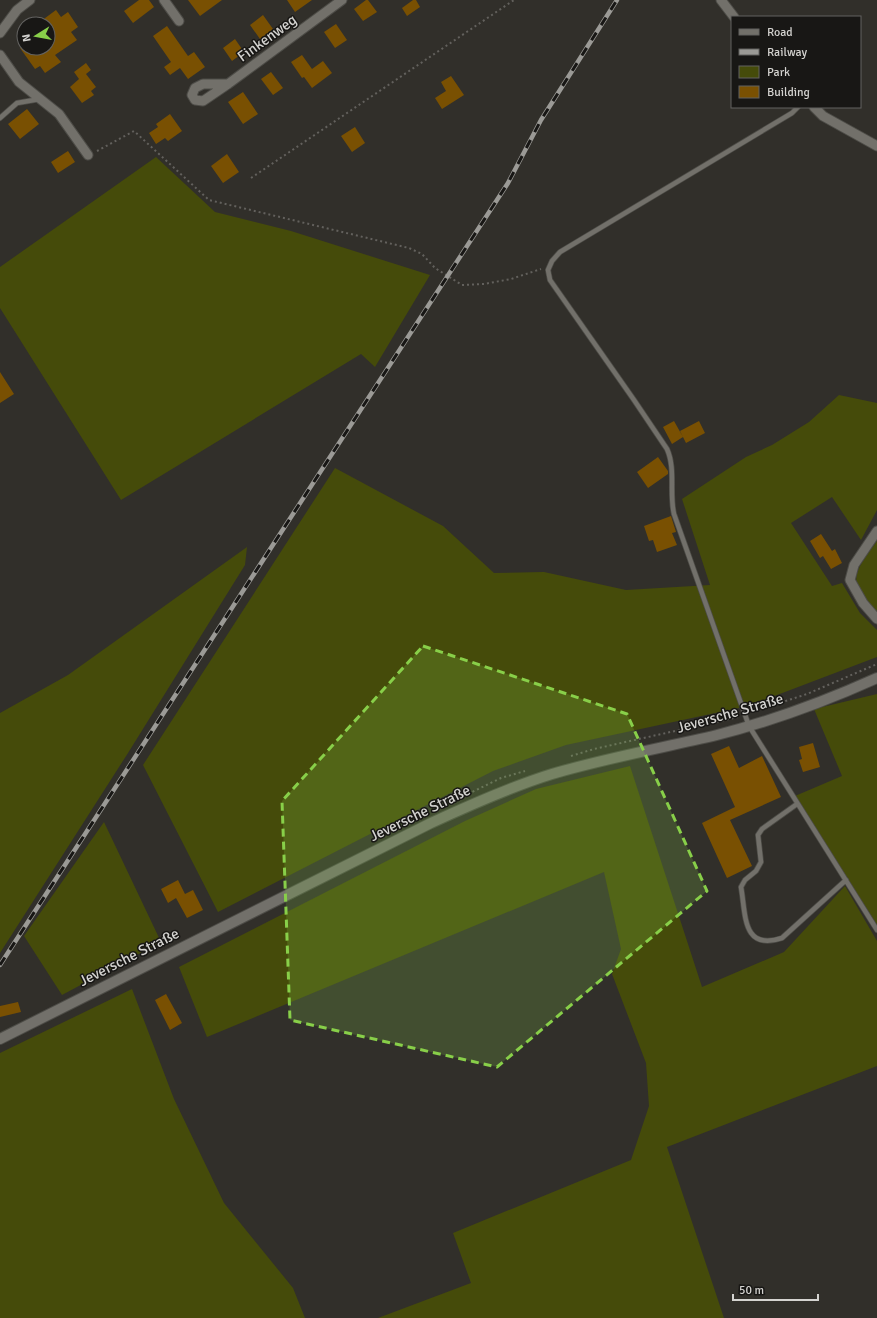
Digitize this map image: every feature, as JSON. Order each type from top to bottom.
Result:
[{"type":"street","points":[[0,33],[17,10],[30,0]]},
{"type":"street","points":[[164,0],[179,21]]},
{"type":"street","name":"Finkenweg","points":[[228,84],[342,0]]},
{"type":"street","points":[[720,0],[733,16]]},
{"type":"street","points":[[0,55],[19,82],[59,114],[88,155]]},
{"type":"street","points":[[815,108],[823,116],[877,146]]},
{"type":"street","points":[[877,531],[854,565],[850,580],[863,603],[877,619]]},
{"type":"street","name":"Jeversche Straße","points":[[0,1038],[431,823],[481,800],[553,774],[718,735],[749,726],[823,700],[877,678]]},
{"type":"lane","points":[[0,118],[17,103],[40,99]]},
{"type":"lane","points":[[797,108],[792,113],[560,252],[552,261],[548,270],[550,280],[634,400],[671,457],[671,503],[674,514],[749,726],[877,930]]},
{"type":"lane","points":[[798,804],[762,829],[758,835],[762,862],[756,871],[745,880],[741,887],[749,930],[757,939],[763,941],[771,942],[782,938],[795,928],[846,880]]},
{"type":"path","points":[[251,178],[514,0]]},
{"type":"path","points":[[88,155],[134,130],[209,200],[409,248],[422,254],[434,268],[462,285],[484,284],[510,279],[549,267]]},
{"type":"highlighted area","points":[[423,646],[627,714],[707,891],[497,1067],[290,1020],[282,801]]},
{"type":"green space","points":[[156,157],[215,212],[291,231],[430,275],[375,367],[361,354],[121,500],[0,308],[0,267]]},
{"type":"green space","points":[[839,395],[877,403],[877,510],[861,540],[832,497],[791,523],[832,586],[842,583],[860,613],[877,630],[877,657],[748,706],[566,745],[493,771],[218,912],[143,765],[335,468],[443,526],[494,573],[544,572],[626,590],[710,585],[682,499],[746,457],[772,445],[809,422]]},
{"type":"green space","points":[[877,541],[877,612],[860,592],[856,577],[858,569]]},
{"type":"green space","points":[[247,547],[245,565],[128,753],[0,953],[0,713],[68,675]]},
{"type":"green space","points":[[877,694],[877,925],[795,796],[842,776],[814,709]]},
{"type":"green space","points":[[630,766],[702,987],[784,952],[845,886],[877,941],[877,1066],[667,1147],[724,1318],[378,1318],[471,1283],[453,1233],[631,1160],[649,1106],[646,1063],[612,974],[621,949],[604,872],[207,1037],[179,967],[465,821],[536,789]]},
{"type":"green space","points":[[104,822],[161,942],[62,995],[24,936]]},
{"type":"green space","points":[[132,989],[174,1099],[224,1203],[293,1288],[305,1318],[0,1318],[0,1053]]},
{"type":"building","points":[[139,0],[149,0],[154,7],[133,23],[124,11]]},
{"type":"building","points":[[188,0],[222,0],[200,16]]},
{"type":"building","points":[[287,0],[312,0],[295,12]]},
{"type":"building","points":[[368,0],[377,12],[363,21],[354,9]]},
{"type":"building","points":[[413,0],[416,0],[420,7],[407,16],[402,8]]},
{"type":"building","points":[[56,10],[61,17],[68,12],[78,27],[71,32],[77,40],[56,54],[56,16],[48,16]]},
{"type":"building","points":[[263,15],[273,29],[260,39],[250,25]]},
{"type":"building","points":[[336,24],[347,40],[335,48],[324,32]]},
{"type":"building","points":[[167,26],[188,56],[194,52],[205,67],[188,79],[180,68],[170,75],[164,67],[171,62],[153,36]]},
{"type":"building","points":[[235,39],[244,52],[232,61],[223,48]]},
{"type":"building","points":[[302,55],[312,69],[323,61],[332,73],[312,88],[304,77],[302,78],[291,62]]},
{"type":"building","points":[[26,56],[56,56],[61,62],[45,73],[40,66],[35,69]]},
{"type":"building","points":[[86,63],[91,70],[86,74],[96,87],[91,91],[94,95],[82,103],[70,87],[79,79],[74,72]]},
{"type":"building","points":[[271,72],[283,88],[273,95],[261,79]]},
{"type":"building","points":[[451,76],[464,95],[442,109],[435,98],[446,91],[441,82]]},
{"type":"building","points":[[243,92],[258,114],[243,124],[228,102]]},
{"type":"building","points":[[27,109],[39,124],[20,139],[8,124]]},
{"type":"building","points":[[170,114],[182,131],[168,141],[165,138],[156,144],[149,133],[158,127],[156,124]]},
{"type":"building","points":[[355,127],[365,143],[352,152],[341,136]]},
{"type":"building","points":[[68,151],[75,162],[58,173],[51,162]]},
{"type":"building","points":[[227,154],[239,172],[223,183],[211,166]]},
{"type":"building","points":[[0,372],[14,394],[0,403]]},
{"type":"building","points":[[674,421],[683,437],[672,444],[663,427]]},
{"type":"building","points":[[699,421],[705,433],[686,443],[680,431]]},
{"type":"building","points":[[658,457],[668,471],[668,474],[648,488],[637,472]]},
{"type":"building","points":[[671,516],[676,532],[672,533],[677,545],[657,552],[653,540],[649,541],[644,526]]},
{"type":"building","points":[[821,534],[832,551],[835,549],[842,563],[831,569],[823,556],[820,558],[810,541]]},
{"type":"building","points":[[813,743],[820,767],[803,772],[799,760],[802,759],[799,747]]},
{"type":"building","points":[[729,746],[739,768],[762,756],[781,797],[730,820],[752,866],[727,878],[702,823],[735,807],[711,754]]},
{"type":"building","points":[[178,880],[185,894],[193,890],[203,910],[187,918],[176,898],[168,903],[161,889]]},
{"type":"building","points":[[166,994],[182,1023],[170,1030],[155,1000]]},
{"type":"building","points":[[18,1002],[21,1012],[0,1017],[0,1006]]},
{"type":"railway","points":[[0,965],[508,183],[541,120],[617,0]]}]
